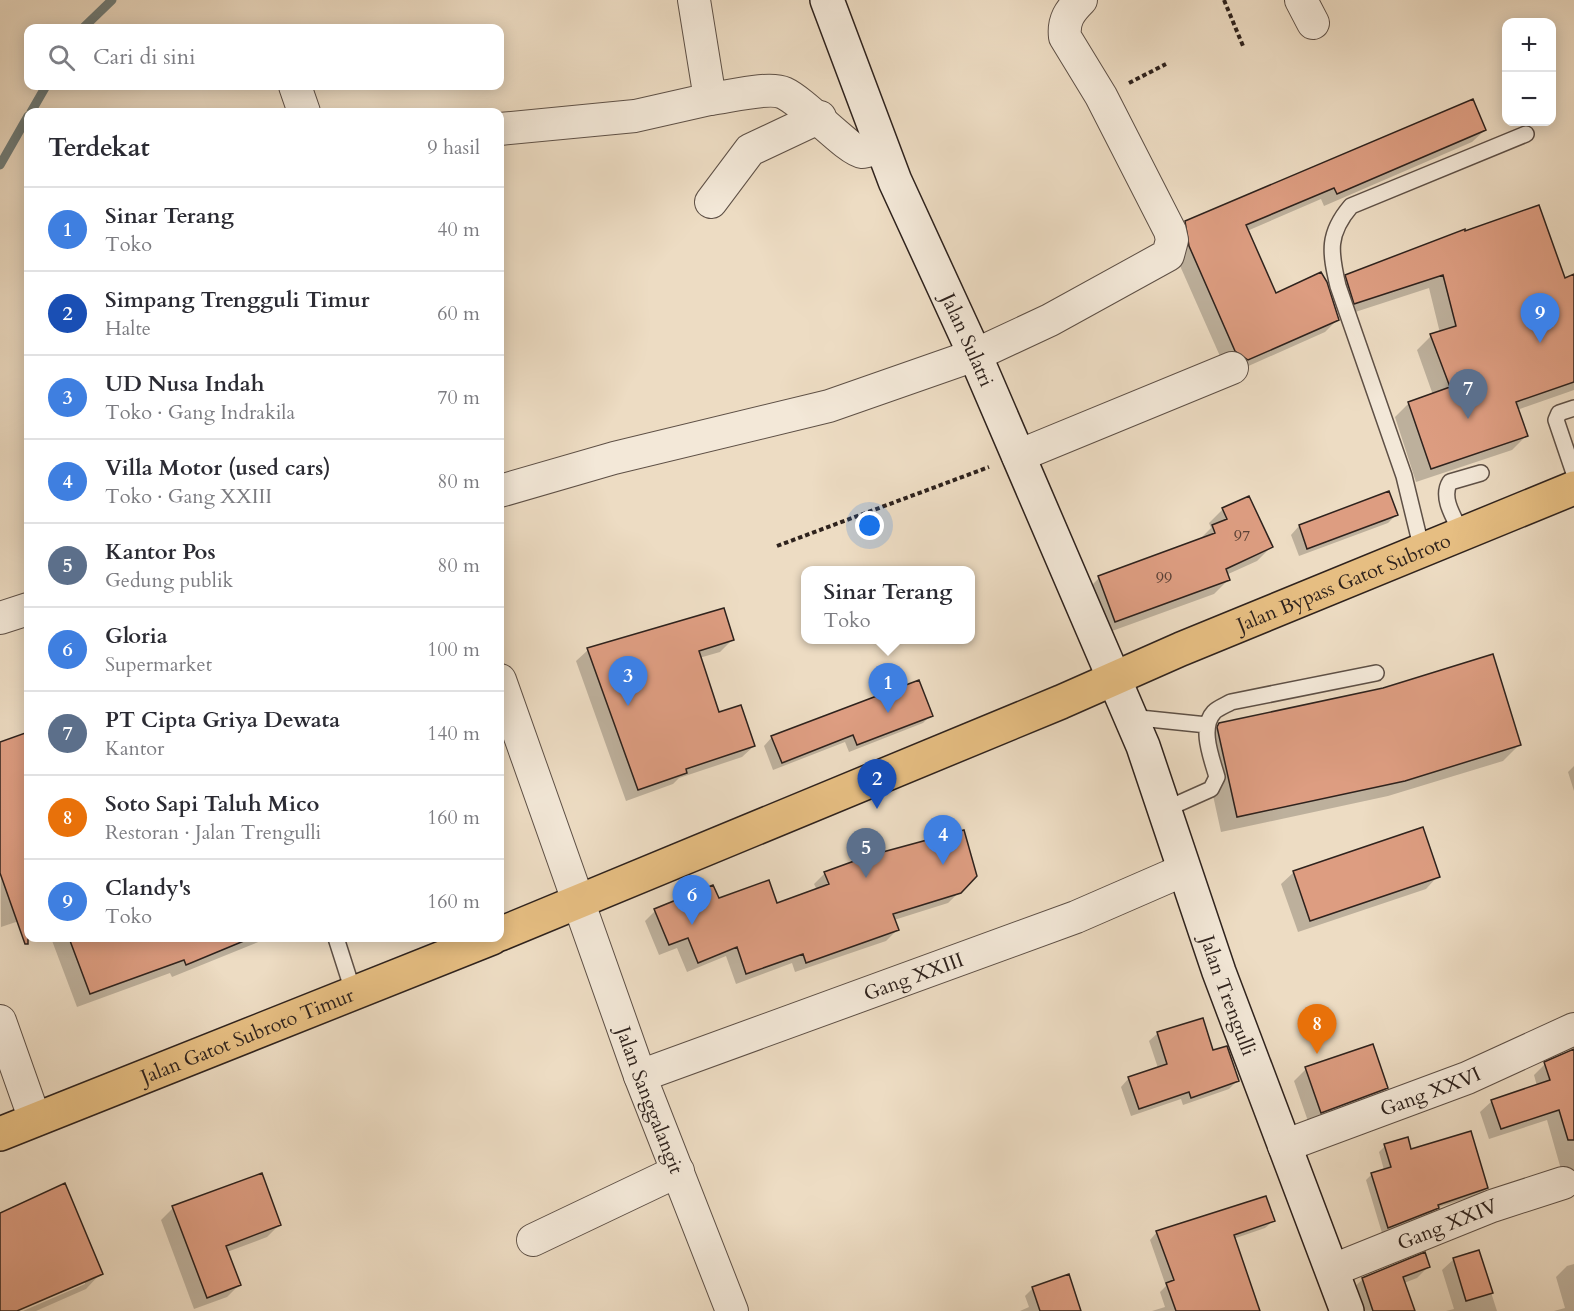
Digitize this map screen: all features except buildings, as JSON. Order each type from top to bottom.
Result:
[{"type":"highway","name":"Jalan Bypass Gatot Subroto","points":[[1112,678],[1574,488]]},
{"type":"highway","points":[[504,932],[574,896],[1050,707],[1112,678]]},
{"type":"highway","name":"Jalan Gatot Subroto Timur","points":[[0,1134],[482,942]]},
{"type":"main road","name":"Jalan Sulatri","points":[[827,0],[880,147],[975,355],[1112,678]]},
{"type":"main road","name":"Jalan Trengulli","points":[[1112,678],[1130,717],[1284,1146],[1347,1311]]},
{"type":"street","points":[[694,0],[710,99]]},
{"type":"street","points":[[504,489],[614,458],[829,406],[975,355],[1050,320],[1168,255],[1172,240],[1170,231],[1101,96],[1065,37],[1066,19],[1081,0]]},
{"type":"street","points":[[504,129],[635,116],[710,99],[765,91],[781,92],[820,117],[854,149],[863,152],[880,147]]},
{"type":"street","points":[[711,202],[750,150],[820,117]]},
{"type":"street","points":[[1018,456],[1232,368]]},
{"type":"street","points":[[0,618],[24,610]]},
{"type":"street","name":"Jalan Sanggalangit","points":[[504,692],[574,896],[640,1076],[732,1311]]},
{"type":"street","name":"Gang XXIII","points":[[640,1076],[1076,917],[1184,870]]},
{"type":"street","points":[[0,1021],[35,1120]]},
{"type":"street","name":"Gang XXVI","points":[[1284,1146],[1467,1078],[1574,1029]]},
{"type":"street","points":[[533,1240],[678,1171]]},
{"type":"street","name":"Gang XXIV","points":[[1333,1270],[1492,1206],[1563,1183]]},
{"type":"lane","points":[[1422,550],[1404,476],[1338,286],[1332,262],[1332,238],[1339,220],[1351,206],[1526,134]]},
{"type":"lane","points":[[1574,408],[1559,413],[1556,420],[1574,474]]},
{"type":"lane","points":[[1462,534],[1446,492],[1450,482],[1480,473]]},
{"type":"lane","points":[[1164,810],[1211,789],[1217,777],[1208,744],[1207,725],[1214,712],[1231,702],[1376,673]]},
{"type":"lane","points":[[1130,717],[1207,725]]},
{"type":"lane","points":[[337,942],[353,992]]},
{"type":"path","points":[[1224,0],[1243,46]]},
{"type":"path","points":[[1101,96],[1166,64]]},
{"type":"path","points":[[777,546],[1018,456]]},
{"type":"waterway","points":[[87,24],[112,0]]},
{"type":"waterway","points":[[33,108],[44,90]]},
{"type":"waterway","points":[[0,165],[24,123]]},
{"type":"place","name":"Clandy's","points":[[1540,343]]},
{"type":"place","name":"PT Cipta Griya Dewata","points":[[1468,419]]},
{"type":"place","name":"UD Nusa Indah","points":[[628,706]]},
{"type":"place","name":"Sinar Terang","points":[[888,713]]},
{"type":"place","name":"Simpang Trengguli Timur","points":[[877,809]]},
{"type":"place","name":"Villa Motor (used cars)","points":[[943,865]]},
{"type":"place","name":"Kantor Pos","points":[[866,878]]},
{"type":"place","name":"Gloria","points":[[692,925]]},
{"type":"place","name":"Soto Sapi Taluh Mico","points":[[1317,1054]]}]
